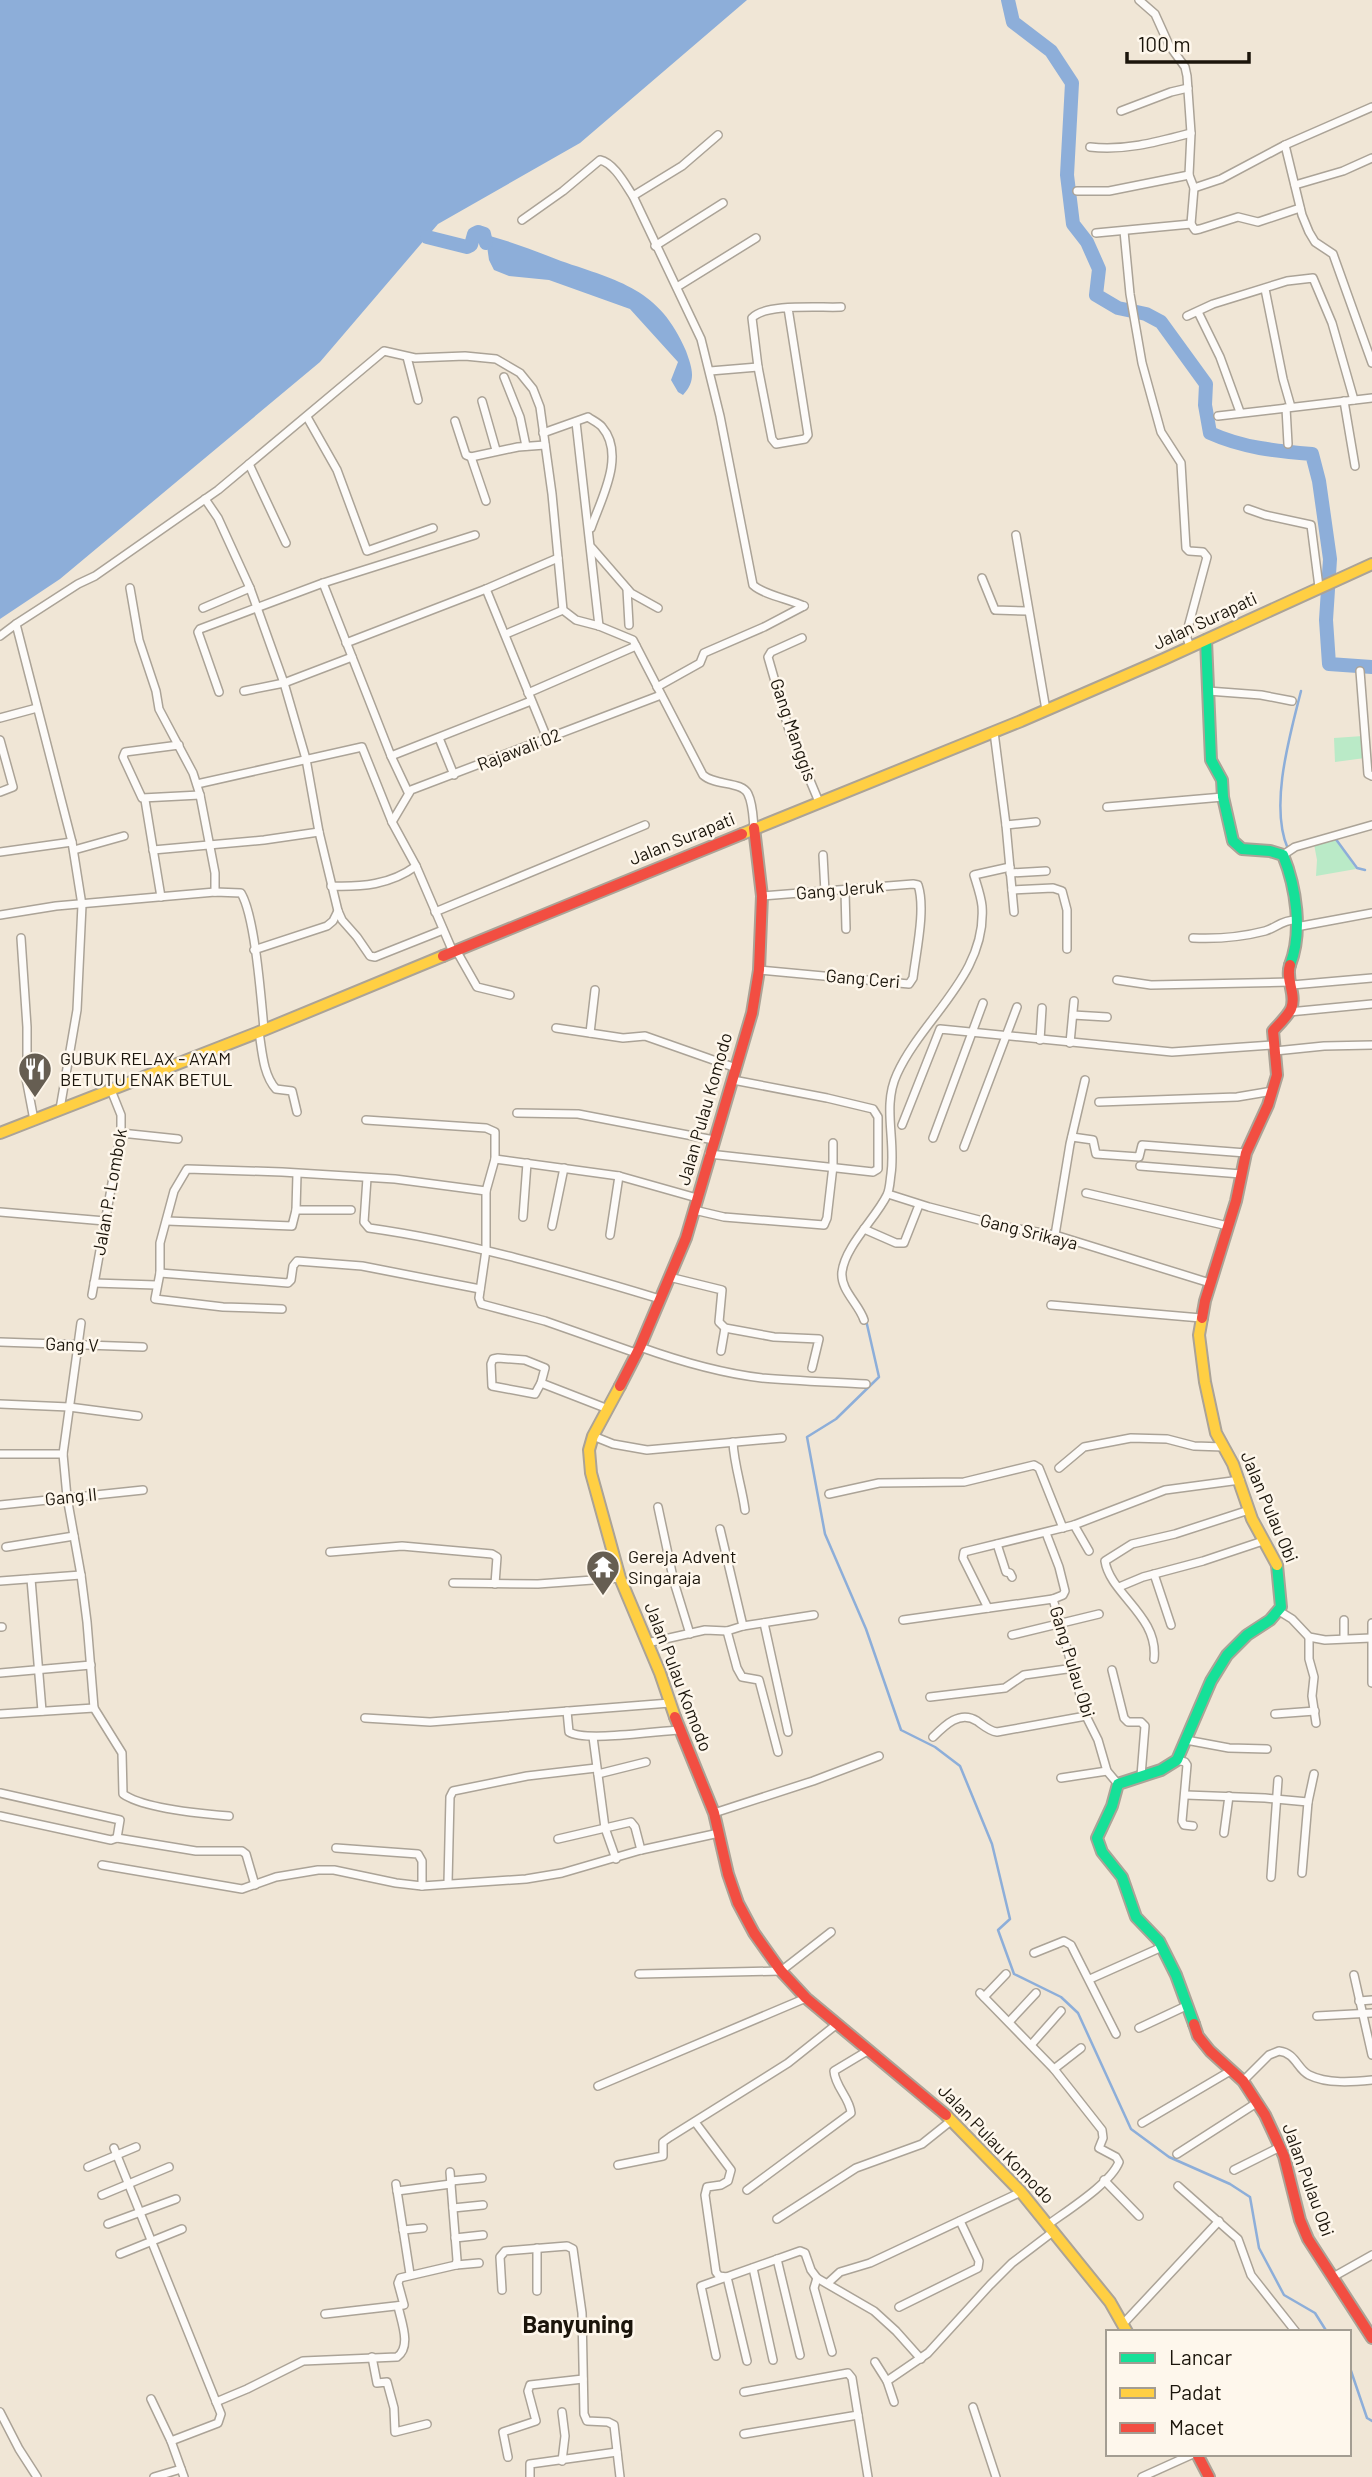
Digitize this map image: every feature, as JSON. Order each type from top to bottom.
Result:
[{"type":"main road","name":"Jalan Surapati","points":[[0,1133],[262,1031],[994,732],[1190,648],[1372,564]]},
{"type":"main road","points":[[1206,640],[1211,760],[1222,780],[1233,841],[1242,849],[1286,852]]},
{"type":"main road","name":"Jalan Pulau Komodo","points":[[754,828],[762,896],[759,970],[752,1013],[686,1238],[638,1350],[593,1436],[590,1450],[591,1473],[620,1578],[714,1813],[728,1874],[738,1903],[754,1933],[806,1998],[951,2120],[1021,2192],[1110,2302],[1125,2328]]},
{"type":"main road","name":"Jalan Pulau Obi","points":[[1279,1611],[1281,1604],[1278,1569],[1249,1510],[1240,1480],[1216,1433],[1205,1382],[1199,1335],[1210,1283],[1228,1226],[1246,1153],[1262,1121],[1277,1075],[1273,1031],[1289,1012],[1294,995],[1288,975],[1295,951],[1295,924],[1286,852]]},
{"type":"main road","points":[[1118,1784],[1161,1770],[1177,1760],[1211,1681],[1227,1655],[1237,1643],[1279,1611]]},
{"type":"main road","name":"Jalan Pulau Obi","points":[[1118,1784],[1112,1806],[1098,1832],[1097,1843],[1122,1877],[1136,1917],[1154,1933],[1162,1947],[1204,2045],[1243,2081],[1258,2102],[1280,2147],[1292,2182],[1303,2229],[1372,2338]]},
{"type":"main road","points":[[1196,2456],[1209,2477]]},
{"type":"street","points":[[1139,0],[1155,13],[1168,45],[1185,67],[1191,133],[1189,175],[1194,188],[1191,224],[1195,230],[1238,217],[1258,222],[1300,208]]},
{"type":"street","points":[[1121,111],[1188,88]]},
{"type":"street","points":[[1194,188],[1221,179],[1285,145],[1372,107]]},
{"type":"street","points":[[1090,147],[1106,149],[1138,146],[1191,133]]},
{"type":"street","points":[[633,196],[682,166],[718,135]]},
{"type":"street","points":[[1285,145],[1300,208],[1315,242],[1333,254],[1372,363]]},
{"type":"street","points":[[1295,185],[1343,171],[1372,158]]},
{"type":"street","points":[[522,220],[600,160],[607,162],[633,196],[701,338],[753,585],[759,590],[788,598],[804,606],[704,653],[700,663],[657,687]]},
{"type":"street","points":[[1077,191],[1109,191],[1189,175]]},
{"type":"street","points":[[655,246],[723,203]]},
{"type":"street","points":[[1096,233],[1191,224]]},
{"type":"street","points":[[1124,231],[1134,326],[1161,432],[1181,463],[1186,548],[1189,551],[1203,552],[1207,557],[1185,635],[1190,648]]},
{"type":"street","points":[[677,287],[756,238]]},
{"type":"street","points":[[1187,316],[1238,296],[1306,278],[1314,279],[1337,339],[1354,400]]},
{"type":"street","points":[[1265,289],[1289,407],[1288,444]]},
{"type":"street","points":[[788,308],[807,423],[806,439],[781,445],[773,441],[758,367],[752,318],[759,313],[788,308],[841,307]]},
{"type":"street","points":[[1198,312],[1220,357],[1240,412]]},
{"type":"street","points":[[0,636],[78,583],[95,576],[205,499],[307,417],[379,353],[390,351],[407,357],[496,359],[512,367],[533,389],[541,407],[563,610],[576,620],[628,636],[636,646],[703,775],[719,784],[738,786],[748,794],[754,828]]},
{"type":"street","points":[[407,357],[418,400]]},
{"type":"street","points":[[710,371],[758,367]]},
{"type":"street","points":[[504,376],[520,417],[526,446]]},
{"type":"street","points":[[1218,416],[1372,398]]},
{"type":"street","points":[[482,401],[496,450]]},
{"type":"street","points":[[1344,401],[1354,466]]},
{"type":"street","points":[[307,417],[337,470],[368,551],[433,528]]},
{"type":"street","points":[[544,433],[588,417],[602,427],[611,445],[613,459],[589,532]]},
{"type":"street","points":[[455,421],[466,455],[471,457],[496,450],[545,445]]},
{"type":"street","points":[[576,422],[599,626]]},
{"type":"street","points":[[471,457],[486,501]]},
{"type":"street","points":[[249,464],[286,543]]},
{"type":"street","points":[[205,499],[223,527],[250,588],[284,683],[306,759],[331,886],[342,920],[370,956],[375,957],[443,930]]},
{"type":"street","points":[[1248,509],[1309,523],[1322,587]]},
{"type":"street","points":[[219,692],[199,630],[323,583],[475,535]]},
{"type":"street","points":[[1016,535],[1046,710]]},
{"type":"street","points":[[591,548],[631,593],[658,608]]},
{"type":"street","points":[[346,643],[558,558]]},
{"type":"street","points":[[982,578],[995,610],[1028,611]]},
{"type":"street","points":[[323,583],[391,756],[408,792],[392,822]]},
{"type":"street","points":[[130,588],[139,639],[159,709],[179,745],[200,794],[215,873],[215,892]]},
{"type":"street","points":[[203,608],[250,588]]},
{"type":"street","points":[[627,588],[629,625]]},
{"type":"street","points":[[486,589],[547,738]]},
{"type":"street","points":[[506,634],[563,610]]},
{"type":"street","points":[[16,624],[73,846],[82,905],[77,1010],[60,1109]]},
{"type":"street","name":"Gang Manggis","points":[[802,638],[771,652],[768,657],[789,730],[819,802]]},
{"type":"street","points":[[528,693],[636,646]]},
{"type":"street","points":[[244,691],[284,683],[352,657]]},
{"type":"street","points":[[1360,671],[1368,774],[1372,776]]},
{"type":"street","points":[[1208,691],[1247,693],[1293,701]]},
{"type":"street","name":"Rajawali 02","points":[[408,792],[661,695]]},
{"type":"street","points":[[391,756],[531,702]]},
{"type":"street","points":[[0,718],[37,708]]},
{"type":"street","points":[[1363,717],[1372,716]]},
{"type":"street","points":[[994,732],[1014,912]]},
{"type":"street","points":[[439,738],[454,775]]},
{"type":"street","points":[[0,740],[13,787],[0,792]]},
{"type":"street","points":[[179,745],[123,753],[122,757],[140,797],[145,800],[200,794]]},
{"type":"street","points":[[197,784],[362,747],[392,822],[416,866],[454,951],[477,987],[510,995]]},
{"type":"street","points":[[1107,807],[1223,797]]},
{"type":"street","points":[[145,800],[161,897]]},
{"type":"street","points":[[1006,825],[1036,822]]},
{"type":"street","points":[[435,912],[645,825]]},
{"type":"street","points":[[1286,852],[1372,825]]},
{"type":"street","points":[[153,850],[319,832]]},
{"type":"street","points":[[0,852],[73,846],[124,836]]},
{"type":"street","points":[[823,855],[825,892]]},
{"type":"street","points":[[331,886],[374,884],[390,880],[416,866]]},
{"type":"street","points":[[864,1320],[861,1310],[842,1280],[844,1263],[888,1194],[893,1158],[889,1110],[894,1082],[916,1042],[958,985],[974,957],[982,918],[982,903],[974,875],[1010,870],[1046,872]]},
{"type":"street","name":"Gang Jeruk","points":[[762,896],[918,885]]},
{"type":"street","name":"Gang Ceri","points":[[759,970],[909,984],[913,978],[919,932],[918,885]]},
{"type":"street","points":[[1012,890],[1053,888],[1062,891],[1067,910],[1067,949]]},
{"type":"street","points":[[845,891],[846,929]]},
{"type":"street","points":[[0,915],[57,905],[215,892],[242,894],[254,950],[262,1031],[271,1084],[276,1089],[292,1091],[297,1112]]},
{"type":"street","points":[[254,950],[327,926],[338,911]]},
{"type":"street","points":[[1193,938],[1236,936],[1268,930],[1287,920],[1295,924],[1372,913]]},
{"type":"street","points":[[21,938],[27,1027],[25,1073],[34,1120]]},
{"type":"street","points":[[1117,981],[1151,985],[1291,984],[1372,978]]},
{"type":"street","points":[[590,1033],[595,990]]},
{"type":"street","points":[[1070,1043],[1074,1001]]},
{"type":"street","points":[[933,1138],[983,1003]]},
{"type":"street","points":[[1289,1012],[1372,1004]]},
{"type":"street","points":[[964,1147],[1017,1007]]},
{"type":"street","points":[[1040,1040],[1042,1008]]},
{"type":"street","points":[[1073,1015],[1107,1017]]},
{"type":"street","points":[[556,1028],[623,1038],[645,1036],[736,1068]]},
{"type":"street","points":[[902,1125],[940,1029],[1172,1052],[1372,1045]]},
{"type":"street","points":[[709,1154],[873,1172],[878,1169],[879,1136],[875,1111],[827,1098],[733,1080]]},
{"type":"street","points":[[1055,1235],[1084,1080]]},
{"type":"street","name":"Jalan P. Lombok","points":[[92,1295],[121,1133],[121,1115],[111,1090]]},
{"type":"street","points":[[1099,1102],[1237,1097],[1273,1091]]},
{"type":"street","points":[[517,1113],[578,1114],[714,1140]]},
{"type":"street","points":[[366,1120],[492,1129],[496,1134],[495,1159],[485,1191],[486,1250],[479,1301],[483,1306],[535,1318],[684,1363],[749,1376],[866,1384]]},
{"type":"street","points":[[121,1133],[178,1139]]},
{"type":"street","points":[[1072,1137],[1094,1140],[1096,1154],[1139,1157],[1142,1145],[1246,1153]]},
{"type":"street","points":[[694,1210],[724,1217],[824,1225],[833,1166],[833,1143]]},
{"type":"street","points":[[495,1159],[619,1176],[697,1198]]},
{"type":"street","points":[[523,1217],[527,1163]]},
{"type":"street","points":[[1140,1166],[1241,1174]]},
{"type":"street","points":[[552,1226],[564,1168]]},
{"type":"street","points":[[282,1309],[223,1307],[157,1300],[154,1296],[160,1273],[160,1243],[174,1191],[187,1169],[367,1178],[485,1191]]},
{"type":"street","points":[[167,1221],[289,1227],[294,1225],[297,1174]]},
{"type":"street","points":[[610,1235],[619,1176]]},
{"type":"street","points":[[367,1178],[366,1226],[486,1250],[660,1299]]},
{"type":"street","points":[[1086,1193],[1228,1226]]},
{"type":"street","name":"Gang Srikaya","points":[[888,1194],[919,1205],[1006,1227],[1055,1235],[1210,1283]]},
{"type":"street","points":[[864,1229],[896,1243],[904,1243],[919,1205]]},
{"type":"street","points":[[296,1210],[351,1210]]},
{"type":"street","points":[[0,1212],[106,1221]]},
{"type":"street","points":[[160,1273],[288,1283],[297,1261],[362,1266],[480,1289]]},
{"type":"street","points":[[669,1277],[722,1290],[719,1322],[725,1328],[774,1337],[819,1339],[812,1368]]},
{"type":"street","points":[[94,1283],[156,1284]]},
{"type":"street","points":[[1051,1305],[1201,1318]]},
{"type":"street","points":[[81,1323],[63,1454],[66,1497],[81,1575],[93,1708],[122,1753],[123,1794],[134,1800],[192,1814],[229,1816]]},
{"type":"street","points":[[721,1351],[725,1328]]},
{"type":"street","name":"Gang V","points":[[0,1342],[143,1347]]},
{"type":"street","points":[[498,1358],[516,1358],[542,1366],[545,1370],[541,1383],[535,1394],[531,1395],[492,1386],[492,1362],[498,1358]]},
{"type":"street","points":[[541,1383],[608,1409]]},
{"type":"street","points":[[0,1404],[69,1407],[138,1416]]},
{"type":"street","points":[[593,1436],[613,1444],[647,1450],[782,1438]]},
{"type":"street","points":[[1059,1468],[1084,1447],[1131,1438],[1167,1439],[1194,1446],[1224,1447]]},
{"type":"street","points":[[733,1443],[734,1461],[739,1472],[746,1510]]},
{"type":"street","points":[[0,1454],[63,1454]]},
{"type":"street","points":[[828,1494],[879,1483],[964,1482],[1034,1465],[1039,1468],[1063,1528]]},
{"type":"street","points":[[988,1608],[962,1554],[1074,1525],[1166,1490],[1240,1480]]},
{"type":"street","name":"Gang II","points":[[0,1505],[143,1490]]},
{"type":"street","points":[[658,1507],[674,1581],[690,1634]]},
{"type":"street","points":[[1154,1659],[1154,1641],[1139,1612],[1109,1574],[1105,1560],[1125,1547],[1249,1510]]},
{"type":"street","points":[[1074,1525],[1089,1551]]},
{"type":"street","points":[[720,1529],[743,1626]]},
{"type":"street","points":[[1046,1533],[1065,1591],[1063,1595],[1053,1599]]},
{"type":"street","points":[[6,1547],[74,1536]]},
{"type":"street","points":[[1119,1587],[1263,1541]]},
{"type":"street","points":[[997,1544],[1006,1572],[1012,1577]]},
{"type":"street","points":[[330,1552],[402,1546],[492,1554],[497,1557],[495,1584]]},
{"type":"street","points":[[1154,1574],[1171,1625]]},
{"type":"street","points":[[0,1581],[81,1575]]},
{"type":"street","points":[[453,1583],[537,1584],[620,1578]]},
{"type":"street","points":[[31,1579],[42,1711]]},
{"type":"street","name":"Gang Pulau Obi","points":[[903,1620],[1053,1599],[1086,1716],[1098,1741],[1107,1771],[1118,1784]]},
{"type":"street","points":[[1279,1611],[1292,1619],[1310,1637],[1325,1640],[1371,1638]]},
{"type":"street","points":[[1012,1635],[1099,1614]]},
{"type":"street","points":[[647,1643],[705,1630],[727,1631],[814,1615]]},
{"type":"street","points":[[1343,1619],[1344,1638]]},
{"type":"street","points":[[764,1623],[788,1732]]},
{"type":"street","points":[[1372,1623],[1372,1682]]},
{"type":"street","points":[[727,1631],[742,1677],[759,1680],[778,1752]]},
{"type":"street","points":[[1310,1637],[1310,1659],[1314,1677],[1312,1696],[1316,1723]]},
{"type":"street","points":[[0,1673],[91,1665]]},
{"type":"street","points":[[930,1697],[1005,1688],[1024,1675],[1074,1668]]},
{"type":"street","points":[[1112,1670],[1124,1718],[1128,1722],[1141,1722],[1145,1726],[1141,1776]]},
{"type":"street","points":[[365,1718],[430,1722],[670,1703]]},
{"type":"street","points":[[0,1714],[93,1708]]},
{"type":"street","points":[[567,1711],[569,1732],[573,1735],[593,1737],[679,1730]]},
{"type":"street","points":[[1275,1714],[1315,1711]]},
{"type":"street","points":[[933,1737],[947,1723],[962,1717],[970,1717],[990,1731],[997,1732],[1086,1716]]},
{"type":"street","points":[[593,1737],[605,1828],[616,1859]]},
{"type":"street","points":[[1186,1740],[1220,1747],[1267,1749]]},
{"type":"street","points":[[714,1813],[879,1756]]},
{"type":"street","points":[[1177,1760],[1187,1765],[1182,1821],[1184,1825],[1193,1826]]},
{"type":"street","points":[[448,1883],[450,1797],[453,1791],[527,1776],[597,1771],[646,1762]]},
{"type":"street","points":[[1061,1778],[1107,1771]]},
{"type":"street","points":[[1302,1872],[1308,1802],[1314,1774]]},
{"type":"street","points":[[1271,1877],[1278,1780]]},
{"type":"street","points":[[0,1793],[120,1820],[117,1838]]},
{"type":"street","points":[[1186,1795],[1308,1802]]},
{"type":"street","points":[[1224,1833],[1229,1796]]},
{"type":"street","points":[[0,1816],[111,1840],[117,1838],[196,1851],[242,1851],[246,1854],[255,1885]]},
{"type":"street","points":[[558,1839],[632,1823],[641,1850]]},
{"type":"street","points":[[102,1866],[242,1889],[276,1877],[318,1870],[334,1870],[422,1886],[526,1879],[562,1873],[641,1850],[719,1833]]},
{"type":"street","points":[[335,1849],[418,1854],[422,1861],[422,1886]]},
{"type":"street","points":[[639,1974],[781,1970],[831,1932]]},
{"type":"street","points":[[1034,1952],[1068,1942],[1090,1979],[1116,2034]]},
{"type":"street","points":[[1090,1979],[1162,1947]]},
{"type":"street","points":[[887,2381],[921,2359],[1005,2271],[1098,2188],[1119,2165],[1118,2160],[1100,2148],[1102,2130],[1054,2069],[982,1995],[1006,1973]]},
{"type":"street","points":[[1354,1975],[1372,2054]]},
{"type":"street","points":[[1009,2022],[1036,1993]]},
{"type":"street","points":[[598,2086],[806,1998]]},
{"type":"street","points":[[1359,2001],[1372,2000]]},
{"type":"street","points":[[1139,2028],[1186,2006]]},
{"type":"street","points":[[1031,2045],[1061,2011]]},
{"type":"street","points":[[1317,2016],[1372,2013]]},
{"type":"street","points":[[618,2165],[663,2156],[663,2142],[788,2063],[837,2024]]},
{"type":"street","points":[[1054,2069],[1081,2048]]},
{"type":"street","points":[[747,2190],[851,2113],[851,2106],[835,2078],[834,2071],[869,2050]]},
{"type":"street","points":[[1243,2081],[1269,2055],[1279,2051],[1290,2054],[1305,2073],[1311,2076],[1341,2081],[1372,2080]]},
{"type":"street","points":[[1142,2123],[1232,2070]]},
{"type":"street","points":[[1177,2154],[1258,2102]]},
{"type":"street","points":[[776,2218],[856,2168],[922,2144],[951,2120]]},
{"type":"street","points":[[695,2122],[731,2171],[728,2181],[708,2187],[705,2195],[716,2273],[727,2277]]},
{"type":"street","points":[[88,2167],[115,2152],[136,2147]]},
{"type":"street","points":[[1234,2169],[1280,2147]]},
{"type":"street","points":[[115,2152],[221,2414],[218,2423],[171,2441]]},
{"type":"street","points":[[102,2195],[169,2167]]},
{"type":"street","points":[[450,2172],[456,2265]]},
{"type":"street","points":[[410,2274],[396,2188],[482,2178]]},
{"type":"street","points":[[1104,2180],[1139,2216]]},
{"type":"street","points":[[1178,2186],[1238,2239],[1251,2275],[1294,2330]]},
{"type":"street","points":[[828,2283],[840,2272],[870,2263],[1021,2192]]},
{"type":"street","points":[[108,2224],[176,2199]]},
{"type":"street","points":[[453,2208],[483,2204]]},
{"type":"street","points":[[899,2306],[978,2268],[979,2261],[960,2221]]},
{"type":"street","points":[[1125,2328],[1219,2221]]},
{"type":"street","points":[[403,2230],[423,2228]]},
{"type":"street","points":[[120,2254],[182,2229]]},
{"type":"street","points":[[455,2238],[483,2235]]},
{"type":"street","points":[[502,2290],[502,2253],[567,2246],[573,2249],[582,2313],[585,2419],[613,2424],[620,2477]]},
{"type":"street","points":[[537,2248],[537,2291]]},
{"type":"street","points":[[716,2356],[701,2286],[798,2251],[804,2252],[817,2278],[874,2311],[896,2330],[921,2359]]},
{"type":"street","points":[[1333,2277],[1372,2255]]},
{"type":"street","points":[[778,2259],[800,2355]]},
{"type":"street","points":[[325,2314],[404,2305],[399,2279],[410,2274],[479,2263]]},
{"type":"street","points":[[753,2268],[773,2360]]},
{"type":"street","points":[[727,2277],[747,2361]]},
{"type":"street","points":[[817,2278],[814,2288],[832,2352]]},
{"type":"street","points":[[216,2402],[303,2361],[397,2357],[403,2353],[405,2345],[398,2306]]},
{"type":"street","points":[[372,2357],[377,2383],[387,2382],[394,2408],[395,2432],[427,2424]]},
{"type":"street","points":[[875,2362],[887,2381],[894,2402]]},
{"type":"street","points":[[744,2392],[848,2373],[852,2378],[868,2477]]},
{"type":"street","points":[[508,2457],[503,2432],[536,2421],[528,2391],[530,2385],[583,2379]]},
{"type":"street","points":[[151,2399],[184,2477]]},
{"type":"street","points":[[973,2407],[996,2477]]},
{"type":"street","points":[[0,2412],[35,2476]]},
{"type":"street","points":[[562,2412],[565,2436],[562,2461]]},
{"type":"street","points":[[744,2434],[858,2415]]},
{"type":"street","points":[[530,2477],[530,2464],[617,2452]]},
{"type":"street","points":[[1142,2477],[1190,2456]]},
{"type":"street","points":[[154,2477],[181,2469]]},
{"type":"green space","points":[[1363,736],[1365,758],[1335,762],[1334,738]]},
{"type":"green space","points":[[1335,839],[1356,869],[1316,876],[1314,844]]},
{"type":"water","points":[[0,0],[747,0],[580,143],[438,224],[320,362],[60,579],[0,619]]},
{"type":"water","points":[[490,236],[619,282],[650,301],[676,330],[686,351],[692,379],[683,395],[671,380],[678,362],[630,309],[549,280],[509,276],[494,270],[489,260],[486,239]]},
{"type":"waterway","points":[[1008,0],[1013,22],[1051,51],[1072,83],[1067,175],[1073,224],[1087,242],[1099,269],[1096,295],[1118,308],[1146,314],[1161,322],[1206,384],[1205,405],[1210,433],[1247,445],[1312,454],[1319,481],[1330,559],[1326,620],[1329,664],[1372,667]]},
{"type":"waterway","points":[[427,237],[467,247],[478,232],[484,234],[486,243]]},
{"type":"waterway","points":[[1288,849],[1280,812],[1281,792],[1287,749],[1301,691]]},
{"type":"waterway","points":[[1335,838],[1357,868],[1365,870]]},
{"type":"waterway","points":[[866,1320],[879,1377],[836,1419],[807,1437],[825,1534],[866,1629],[901,1730],[935,1747],[960,1766],[992,1844],[1010,1919],[998,1930],[1014,1974],[1061,1997],[1078,2013],[1131,2129],[1169,2157],[1230,2184],[1250,2197],[1259,2248],[1284,2295],[1315,2313],[1326,2330]]},
{"type":"waterway","points":[[1351,2371],[1367,2418],[1372,2421]]},
{"type":"traffic: fast","points":[[1206,640],[1211,760],[1222,780],[1233,841],[1242,849],[1283,855],[1294,895],[1297,924],[1290,965]]},
{"type":"traffic: fast","points":[[1194,2024],[1176,1975],[1159,1941],[1136,1917],[1122,1877],[1102,1852],[1097,1838],[1112,1806],[1118,1784],[1161,1770],[1177,1760],[1211,1681],[1227,1655],[1247,1635],[1270,1620],[1281,1607],[1277,1565]]},
{"type":"traffic: slow","points":[[742,834],[1021,721],[1372,564]]},
{"type":"traffic: slow","points":[[0,1133],[259,1032],[443,956]]},
{"type":"traffic: slow","points":[[1202,1318],[1199,1335],[1205,1382],[1216,1433],[1233,1464],[1252,1519],[1277,1565]]},
{"type":"traffic: slow","points":[[620,1386],[593,1436],[589,1450],[591,1473],[620,1578],[660,1673],[675,1717]]},
{"type":"traffic: slow","points":[[946,2115],[1021,2192],[1110,2302],[1126,2330]]},
{"type":"traffic: jam","points":[[620,1386],[640,1347],[686,1238],[752,1013],[759,970],[762,896],[754,828]]},
{"type":"traffic: jam","points":[[443,956],[742,834]]},
{"type":"traffic: jam","points":[[1202,1318],[1236,1201],[1246,1153],[1268,1105],[1277,1075],[1273,1031],[1291,1009],[1290,965]]},
{"type":"traffic: jam","points":[[675,1717],[714,1813],[728,1874],[738,1903],[754,1933],[781,1971],[806,1998],[946,2115]]},
{"type":"traffic: jam","points":[[1194,2024],[1198,2036],[1210,2051],[1243,2081],[1265,2115],[1284,2156],[1300,2220],[1308,2239],[1372,2338]]},
{"type":"traffic: jam","points":[[1198,2456],[1209,2477]]},
{"type":"place","name":"GUBUK RELAX - AYAM BETUTU ENAK BETUL","points":[[35,1099]]},
{"type":"place","name":"Gereja Advent Singaraja","points":[[603,1597]]},
{"type":"district","name":"Banyuning","points":[[578,2325]]}]
